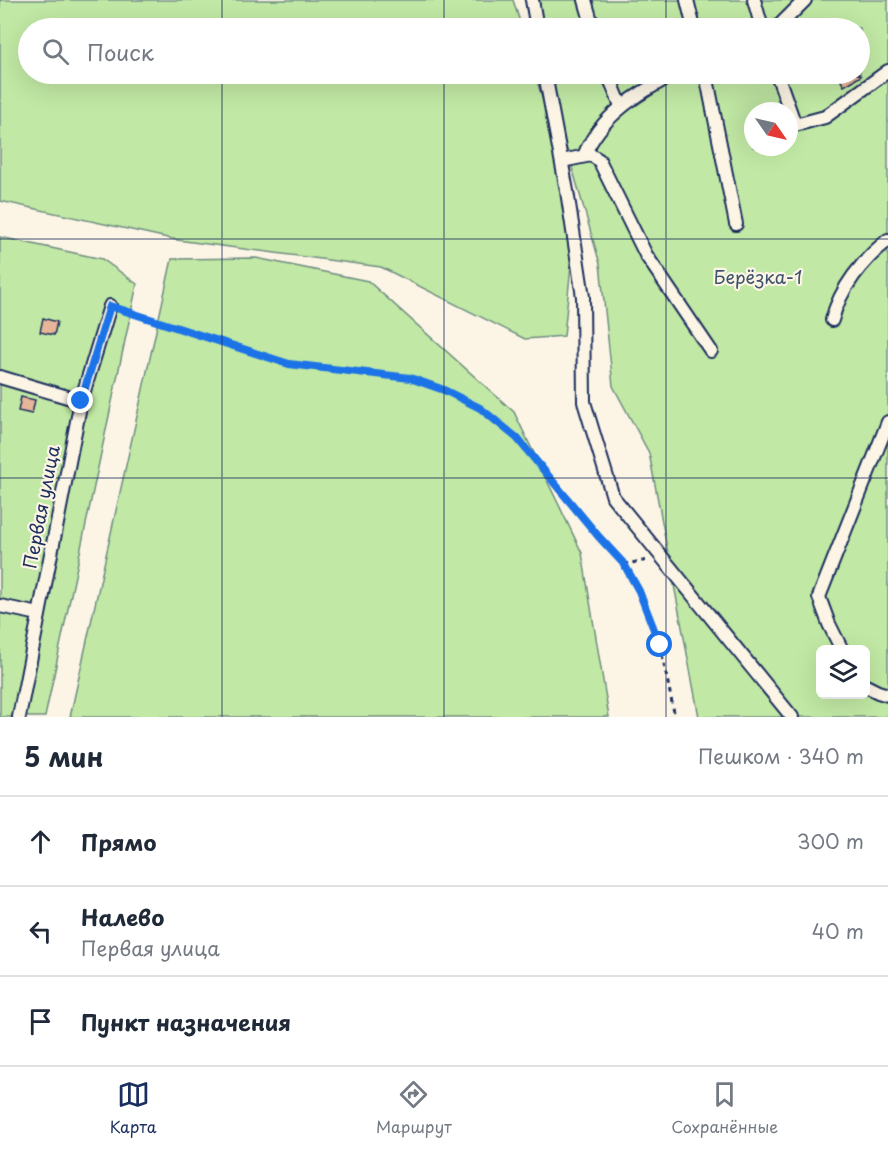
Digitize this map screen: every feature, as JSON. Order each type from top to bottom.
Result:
[{"type":"street","points":[[531,0],[535,18]]},
{"type":"street","points":[[585,0],[590,18]]},
{"type":"street","points":[[687,0],[692,18]]},
{"type":"street","points":[[754,0],[759,18]]},
{"type":"street","points":[[787,18],[805,0]]},
{"type":"street","points":[[781,84],[795,125],[825,117],[888,71]]},
{"type":"street","points":[[547,84],[584,297],[584,402],[613,497],[792,717]]},
{"type":"street","points":[[612,84],[621,105]]},
{"type":"street","points":[[584,156],[591,139],[621,105],[657,84]]},
{"type":"street","points":[[708,84],[736,224]]},
{"type":"street","points":[[562,161],[591,155],[598,160],[646,255],[711,351]]},
{"type":"street","points":[[832,320],[836,304],[856,272],[873,252],[888,240]]},
{"type":"street","name":"Первая улица","points":[[19,717],[81,401],[110,306]]},
{"type":"street","points":[[0,377],[81,401]]},
{"type":"street","points":[[840,645],[819,597],[888,422]]},
{"type":"street","points":[[0,606],[39,614]]},
{"type":"street","points":[[870,688],[888,695]]},
{"type":"path","points":[[110,306],[289,364],[410,378],[444,390],[480,408],[517,438],[624,564],[639,591],[660,645],[675,717]]},
{"type":"path","points":[[624,564],[663,558]]},
{"type":"green space","points":[[0,0],[513,0],[519,18],[18,18],[18,84],[538,84],[576,214],[564,336],[525,339],[381,267],[177,240],[0,201]]},
{"type":"green space","name":"Берёзка-1","points":[[527,0],[888,0],[888,717],[699,717],[649,453],[613,386],[600,264],[548,84],[870,84],[870,18],[529,18],[526,8]]},
{"type":"green space","points":[[0,237],[102,259],[137,284],[45,717],[0,717]]},
{"type":"green space","points":[[256,258],[368,281],[514,412],[582,553],[609,717],[70,717],[172,259]]},
{"type":"building","points":[[43,318],[57,322],[54,335],[40,332]]},
{"type":"building","points":[[21,397],[35,400],[32,414],[18,411]]},
{"type":"route","points":[[81,401],[110,306],[289,364],[410,378],[444,390],[480,408],[517,438],[624,564],[639,591],[660,645]]}]
